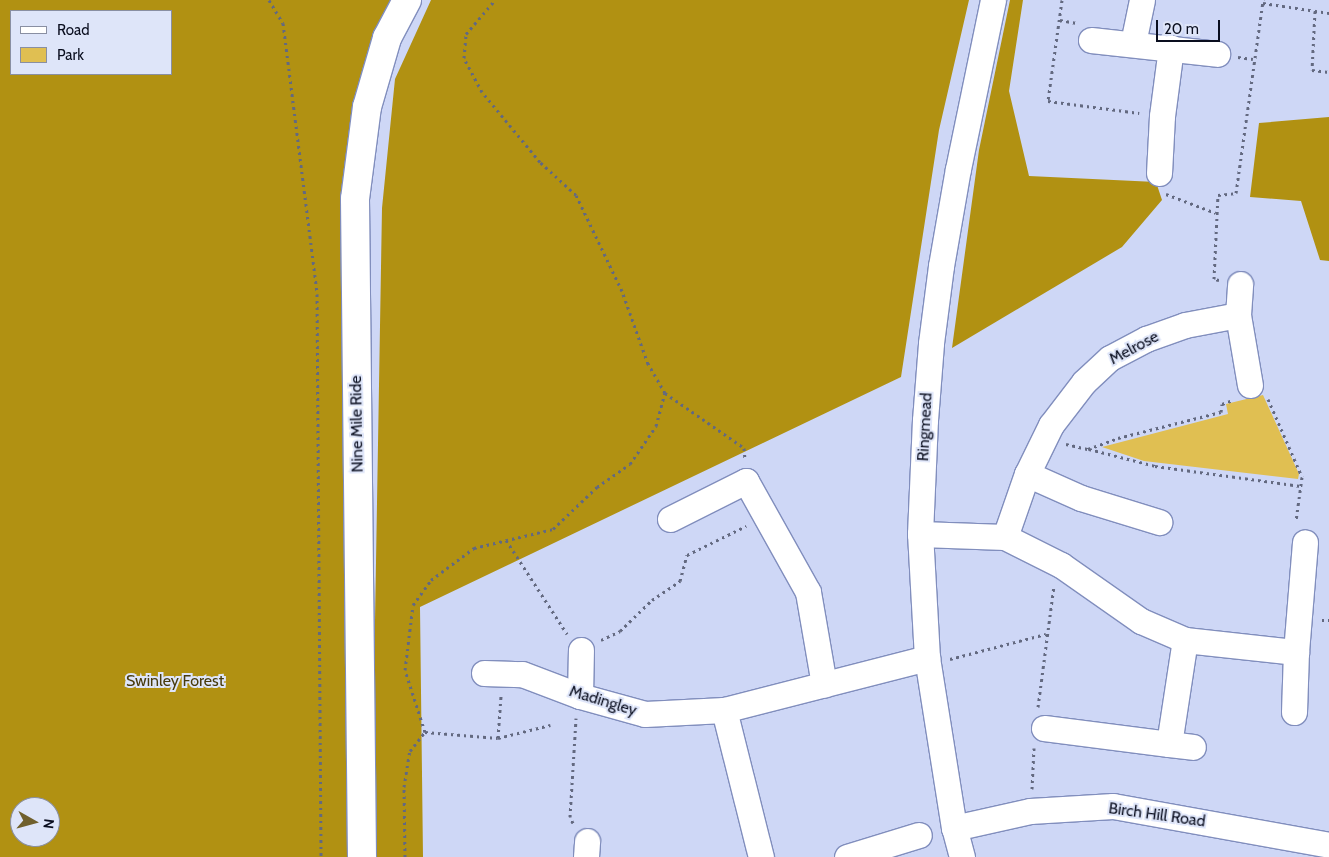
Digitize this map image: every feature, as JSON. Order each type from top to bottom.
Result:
[{"type":"main road","name":"Nine Mile Ride","points":[[362,857],[355,199],[367,107],[387,38],[406,0]]},
{"type":"street","name":"Ringmead","points":[[962,857],[954,828],[927,662],[920,534],[925,420],[941,266],[958,169],[993,0]]},
{"type":"street","points":[[1133,43],[1142,0]]},
{"type":"street","points":[[1090,40],[1133,43],[1217,54]]},
{"type":"street","points":[[1159,173],[1162,116],[1171,48]]},
{"type":"street","points":[[1240,284],[1238,315],[1252,394]]},
{"type":"street","name":"Melrose","points":[[1006,537],[1027,474],[1051,425],[1084,382],[1110,358],[1146,339],[1185,325],[1238,315]]},
{"type":"street","points":[[1027,474],[1081,498],[1159,522]]},
{"type":"street","points":[[670,519],[746,481],[808,592],[824,685]]},
{"type":"street","points":[[920,534],[1006,537],[1057,564],[1141,621],[1185,640],[1296,652]]},
{"type":"street","points":[[1294,712],[1296,652],[1305,542]]},
{"type":"street","points":[[1039,728],[1181,745],[1185,640]]},
{"type":"street","points":[[580,696],[581,650]]},
{"type":"street","name":"Madingley","points":[[493,673],[522,674],[580,696],[645,714],[724,710],[927,662]]},
{"type":"street","points":[[724,710],[761,857]]},
{"type":"street","name":"Birch Hill Road","points":[[954,828],[1030,811],[1113,806],[1329,845]]},
{"type":"street","points":[[847,857],[918,835]]},
{"type":"path","points":[[269,0],[283,23],[317,294],[321,857]]},
{"type":"path","points":[[495,0],[466,34],[464,58],[482,92],[540,162],[576,195],[622,291],[648,364],[665,393],[744,448],[746,481]]},
{"type":"path","points":[[1062,0],[1048,101],[1162,116]]},
{"type":"path","points":[[1240,284],[1214,279],[1216,213],[1218,195],[1236,192],[1263,2],[1329,13]]},
{"type":"path","points":[[1315,11],[1312,70],[1329,72]]},
{"type":"path","points":[[1159,173],[1167,196],[1216,213]]},
{"type":"path","points":[[425,732],[405,670],[413,605],[431,580],[474,548],[553,529],[597,487],[630,464],[656,426],[665,393]]},
{"type":"path","points":[[1088,449],[1118,438],[1221,412],[1222,404],[1252,394],[1302,477],[1294,532],[1305,542]]},
{"type":"path","points":[[1063,443],[1155,466],[1301,486]]},
{"type":"path","points":[[506,540],[565,632],[581,650],[620,631],[652,600],[680,581],[687,555],[766,516]]},
{"type":"path","points":[[1030,811],[1046,634],[1057,564]]},
{"type":"path","points":[[927,662],[1046,634]]},
{"type":"path","points":[[493,673],[498,738]]},
{"type":"path","points":[[580,696],[575,722],[570,818],[587,849]]},
{"type":"path","points":[[425,732],[498,738],[550,725]]},
{"type":"path","points":[[405,857],[404,787],[410,751],[425,732]]},
{"type":"green space","name":"Swinley Forest","points":[[0,0],[394,0],[363,67],[347,159],[352,857],[0,857]]},
{"type":"green space","points":[[431,0],[969,0],[939,130],[901,377],[420,607],[423,857],[371,857],[382,208],[395,79]]},
{"type":"green space","points":[[1010,0],[1023,0],[1009,91],[1029,176],[1156,182],[1162,200],[1122,247],[952,348],[979,150]]},
{"type":"green space","points":[[1329,117],[1329,261],[1320,260],[1301,201],[1250,197],[1259,123]]},
{"type":"green space","points":[[1263,395],[1299,474],[1298,479],[1144,461],[1102,447],[1228,414],[1226,404]]}]
